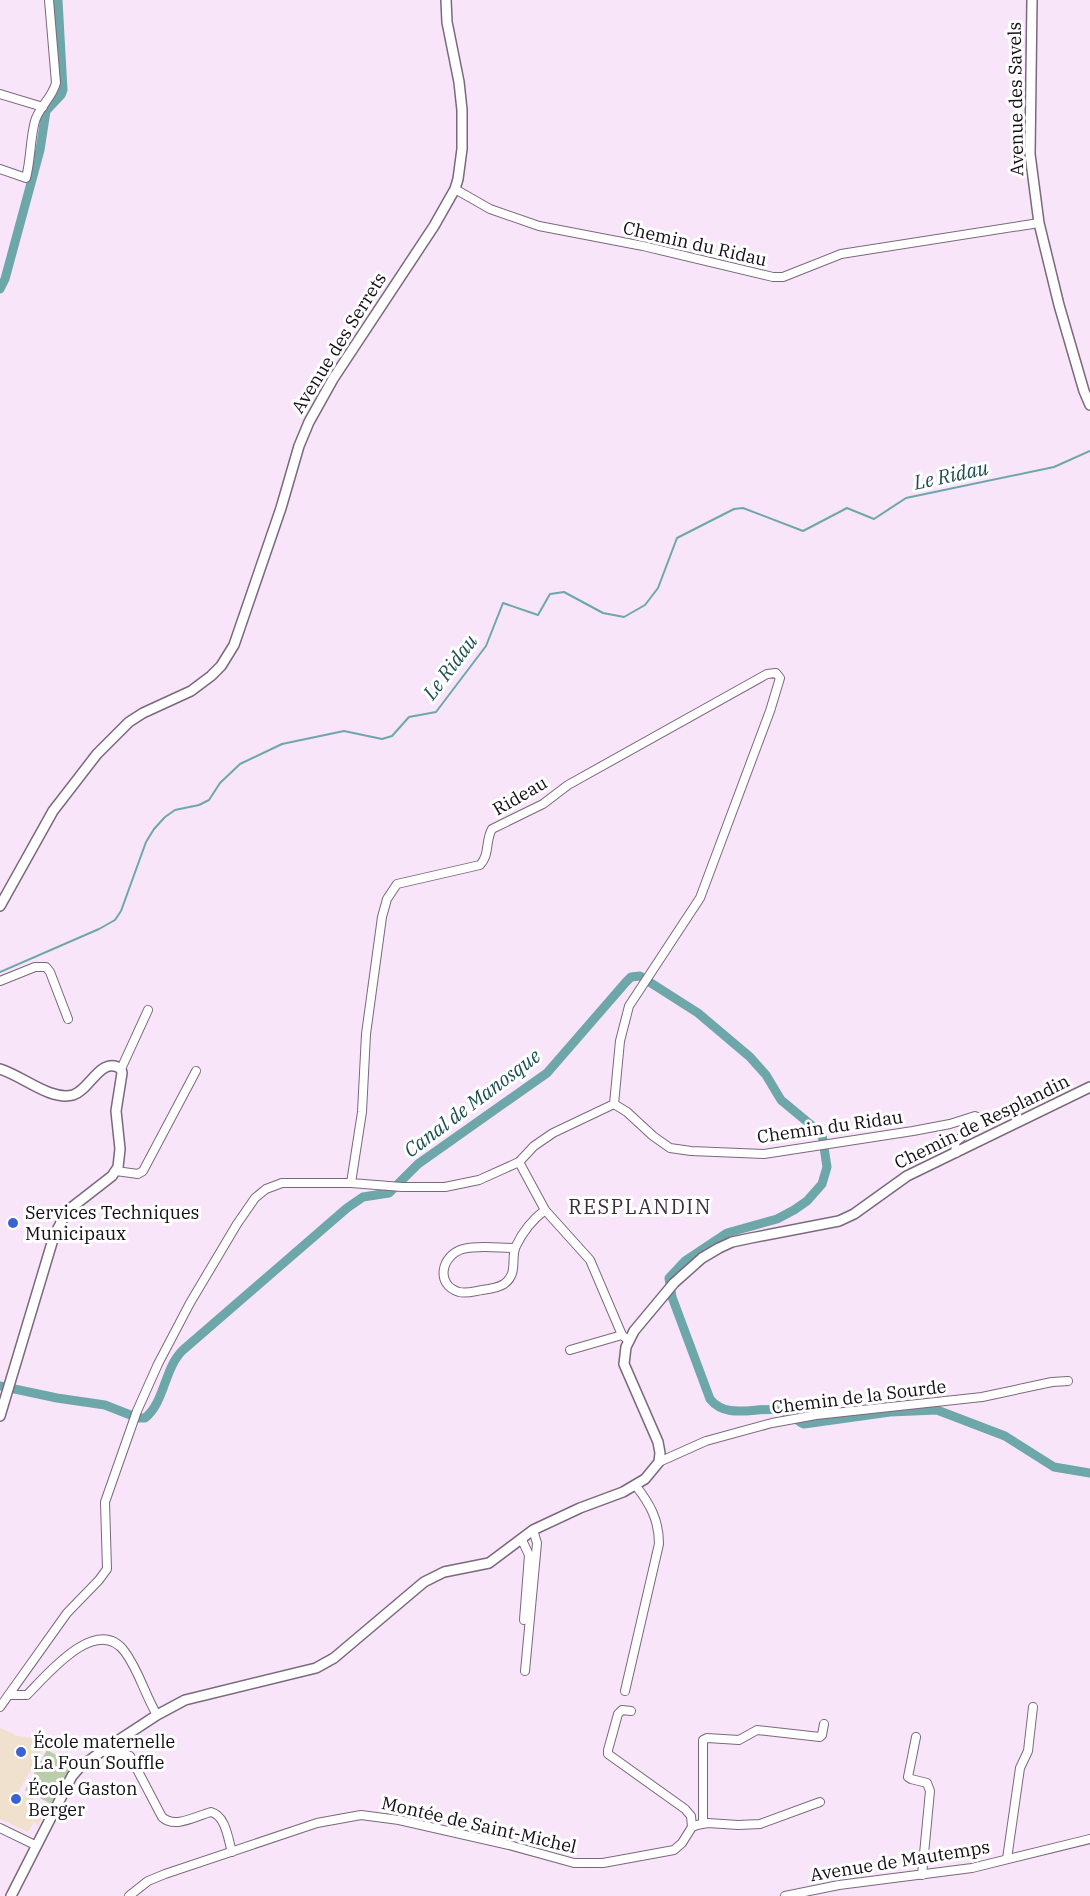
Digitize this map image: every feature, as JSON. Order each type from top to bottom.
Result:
[{"type":"street","points":[[0,169],[26,178],[35,121],[43,107],[54,97],[56,83],[49,0]]},
{"type":"street","name":"Avenue des Serrets","points":[[0,906],[53,812],[97,754],[129,722],[191,691],[221,666],[234,645],[299,446],[309,422],[333,379],[434,226],[455,189],[461,157],[462,110],[447,22],[446,0]]},
{"type":"street","name":"Avenue des Savels","points":[[1032,0],[1030,154],[1039,223],[1059,305],[1090,405]]},
{"type":"street","points":[[0,94],[43,107]]},
{"type":"street","name":"Chemin du Ridau","points":[[455,189],[490,209],[539,226],[643,246],[773,277],[783,277],[840,254],[1039,223]]},
{"type":"street","name":"Rideau","points":[[351,1183],[362,1112],[366,1034],[375,968],[384,909],[393,888],[403,882],[431,878],[480,865],[485,860],[492,829],[543,804],[568,785],[773,672],[779,676],[778,686],[746,778],[696,907],[630,1003],[620,1041],[614,1104]]},
{"type":"street","points":[[0,981],[39,966],[46,967],[68,1019]]},
{"type":"street","points":[[0,1416],[59,1223],[67,1211],[116,1172],[120,1160],[116,1111],[121,1069],[148,1010]]},
{"type":"street","points":[[0,1069],[20,1077],[51,1095],[62,1096],[75,1095],[109,1066],[121,1069]]},
{"type":"street","points":[[116,1172],[138,1173],[142,1171],[196,1071]]},
{"type":"street","name":"Chemin de Resplandin","points":[[625,1338],[674,1283],[702,1258],[732,1242],[839,1221],[854,1214],[907,1176],[1090,1087]]},
{"type":"street","points":[[0,1707],[68,1613],[107,1569],[105,1502],[137,1411],[158,1364],[190,1304],[255,1198],[275,1184],[351,1183],[402,1187],[457,1186],[479,1180],[519,1162],[526,1153],[547,1136],[614,1104]]},
{"type":"street","name":"Chemin du Ridau","points":[[614,1104],[627,1112],[661,1143],[676,1149],[764,1154],[913,1131],[978,1117],[979,1124],[955,1142],[956,1153]]},
{"type":"street","points":[[11,1896],[72,1776],[102,1751],[157,1715],[192,1698],[316,1668],[333,1658],[424,1582],[444,1572],[489,1563],[533,1530],[636,1486],[650,1475],[659,1462],[658,1442],[625,1368],[623,1356],[625,1338],[590,1260],[544,1210],[519,1162]]},
{"type":"street","points":[[514,1248],[472,1248],[459,1251],[446,1261],[443,1274],[451,1287],[462,1293],[498,1287],[506,1282],[512,1274],[515,1260],[514,1248],[530,1223],[544,1210]]},
{"type":"street","points":[[570,1350],[625,1338]]},
{"type":"street","name":"Chemin de la Sourde","points":[[659,1462],[721,1436],[791,1419],[982,1397],[1052,1382],[1068,1381]]},
{"type":"street","points":[[625,1691],[658,1544],[655,1515],[636,1486]]},
{"type":"street","points":[[525,1671],[537,1543],[533,1530]]},
{"type":"street","points":[[522,1540],[529,1555],[524,1620]]},
{"type":"street","points":[[9,1695],[27,1695],[60,1662],[80,1646],[93,1641],[106,1640],[126,1652],[157,1715]]},
{"type":"street","points":[[1007,1859],[1018,1774],[1028,1751],[1033,1707]]},
{"type":"street","points":[[631,1711],[622,1710],[618,1714],[608,1754],[685,1809],[691,1816],[692,1827]]},
{"type":"street","points":[[702,1823],[703,1740],[707,1738],[741,1739],[758,1730],[820,1737],[824,1724]]},
{"type":"street","points":[[916,1737],[908,1777],[927,1783],[930,1791],[922,1875]]},
{"type":"street","points":[[102,1751],[109,1754],[124,1753],[130,1756],[166,1821],[175,1822],[211,1812],[218,1815],[223,1823],[232,1852]]},
{"type":"street","name":"Montée de Saint-Michel","points":[[129,1896],[154,1878],[317,1823],[361,1815],[399,1820],[509,1845],[561,1860],[587,1864],[674,1850],[682,1843],[692,1827],[702,1823],[752,1825],[820,1802]]},
{"type":"street","points":[[0,1828],[35,1845]]},
{"type":"street","name":"Avenue de Mautemps","points":[[785,1896],[839,1885],[972,1868],[1090,1839]]},
{"type":"shaded area","points":[[0,1728],[13,1735],[48,1741],[18,1792],[48,1806],[38,1826],[34,1822],[28,1832],[0,1819]]},
{"type":"green space","points":[[47,1750],[73,1764],[51,1804],[25,1790]]},
{"type":"waterway","name":"Canal de Manosque","points":[[0,289],[5,279],[40,150],[46,111],[63,90],[58,0]]},
{"type":"waterway","name":"Le Ridau","points":[[0,972],[115,920],[121,911],[146,842],[154,829],[175,810],[199,805],[209,800],[220,783],[240,764],[282,744],[344,731],[382,739],[392,736],[409,717],[436,712],[486,646],[503,603],[538,615],[550,594],[564,592],[603,613],[624,617],[645,605],[658,588],[677,538],[734,509],[743,508],[803,531],[847,508],[874,519],[906,498],[1054,467],[1090,451]]},
{"type":"waterway","name":"Canal de Manosque","points":[[0,1386],[105,1405],[138,1418],[145,1418],[157,1403],[172,1366],[183,1350],[347,1208],[363,1197],[389,1193],[418,1164],[547,1073],[626,982],[631,977],[640,976],[698,1013],[750,1057],[766,1075],[781,1100],[822,1134],[827,1167],[822,1184],[807,1201],[777,1219],[727,1233],[685,1261],[669,1278],[672,1297],[710,1399],[717,1406],[726,1410],[775,1409],[784,1411],[804,1424],[890,1412],[937,1410],[1005,1436],[1054,1467],[1090,1473]]},
{"type":"place","name":"Services Techniques Municipaux","points":[[13,1223]]},
{"type":"place","name":"École maternelle La Foun Souffle","points":[[21,1752]]},
{"type":"place","name":"École Gaston Berger","points":[[16,1799]]},
{"type":"district","name":"RESPLANDIN","points":[[640,1207]]}]
